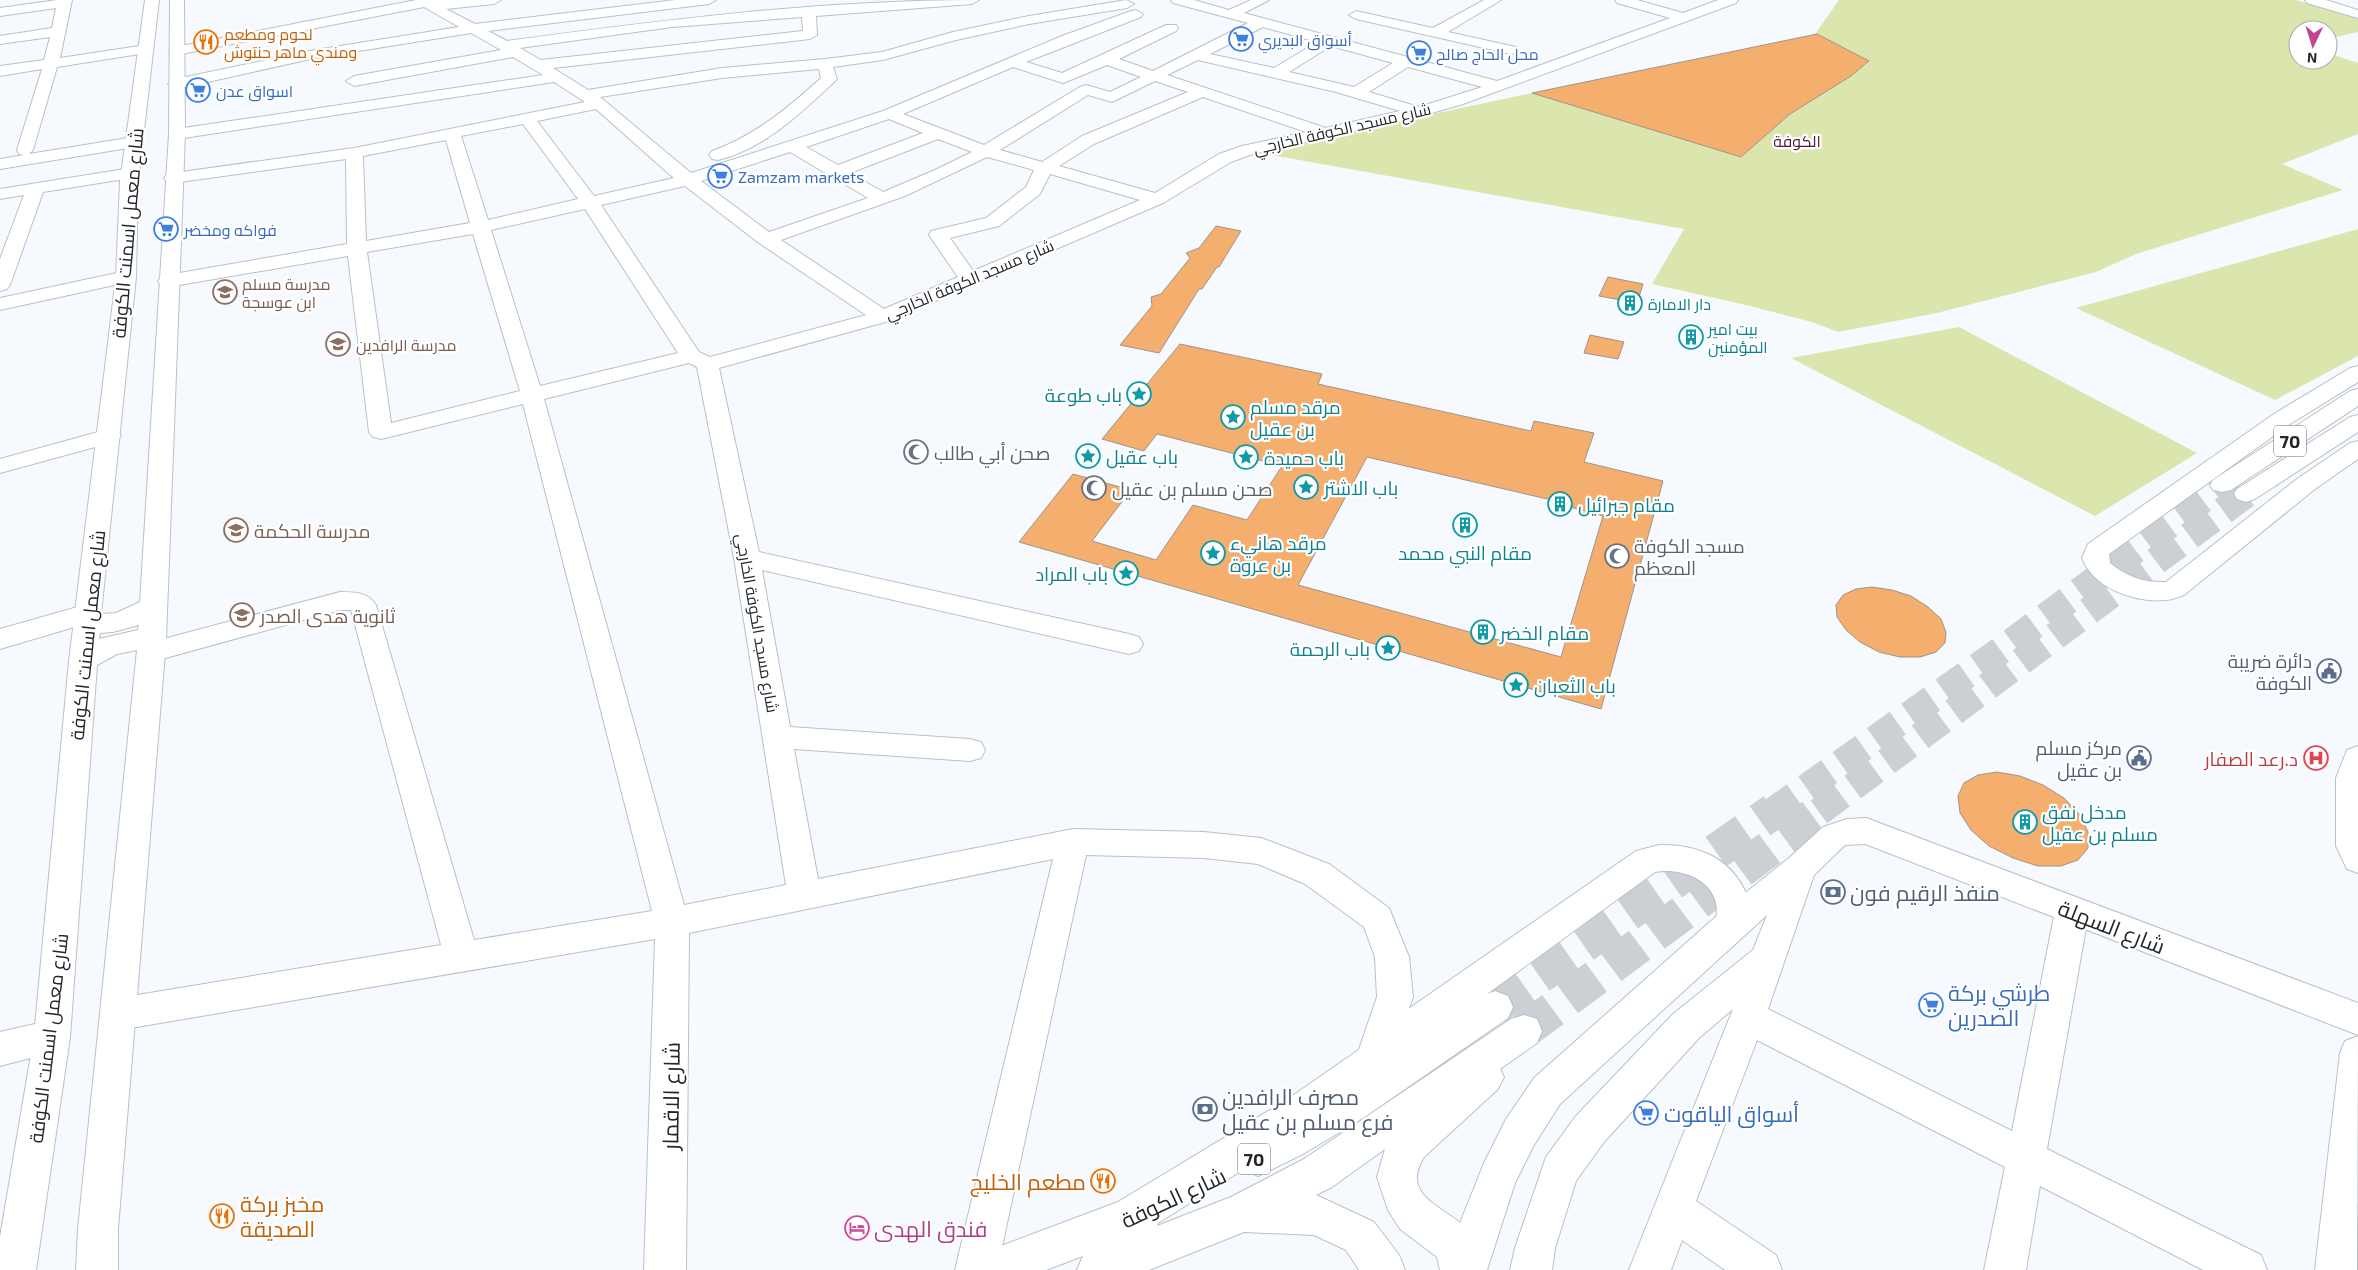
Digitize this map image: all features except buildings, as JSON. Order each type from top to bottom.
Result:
[{"type":"main road","name":"شارع معمل اسمنت الكوفة","points":[[97,1270],[98,1229],[152,646],[173,178],[153,128],[146,49],[152,0]]},
{"type":"main road","name":"شارع معمل اسمنت الكوفة","points":[[15,1270],[52,1037],[87,617],[126,277],[129,182],[153,128],[176,51],[177,0]]},
{"type":"main road","points":[[176,51],[427,3],[494,0]]},
{"type":"main road","points":[[0,194],[36,188],[153,128],[352,48],[472,29],[710,0]]},
{"type":"main road","points":[[354,81],[511,49],[672,23],[816,8],[972,0]]},
{"type":"main road","points":[[1178,0],[1260,23],[1330,33],[1406,61],[1497,86]]},
{"type":"main road","points":[[1229,15],[1262,0]]},
{"type":"main road","points":[[1437,32],[1494,0]]},
{"type":"main road","points":[[1622,0],[1682,17]]},
{"type":"main road","name":"شارع مسجد الكوفة الخارجي","points":[[804,894],[779,736],[747,558],[699,360],[882,317],[1157,199],[1225,158],[1248,150],[1418,112],[1457,101],[1731,0]]},
{"type":"main road","points":[[2312,0],[2358,14]]},
{"type":"main road","points":[[2336,0],[2358,7]]},
{"type":"main road","points":[[0,12],[65,1],[51,64],[25,150]]},
{"type":"main road","points":[[427,3],[511,49],[592,100],[681,174],[766,239],[882,317]]},
{"type":"main road","points":[[173,178],[354,153],[527,119],[592,100],[722,73],[825,64],[883,56],[944,38],[1029,20],[1123,5],[1138,8],[1170,28],[1106,60],[1063,78],[1012,62]]},
{"type":"main road","points":[[538,65],[810,35],[816,8]]},
{"type":"main road","points":[[168,281],[481,227],[590,203],[681,174],[792,146],[888,114],[1138,8]]},
{"type":"main road","points":[[1275,74],[1330,33],[1357,9],[1437,32],[1511,50],[1493,60]]},
{"type":"main road","points":[[1029,20],[1067,39]]},
{"type":"main road","points":[[766,239],[881,198],[940,174],[985,151],[1086,90],[1112,97],[1260,23]]},
{"type":"main road","points":[[0,40],[58,31]]},
{"type":"main road","points":[[352,48],[355,108]]},
{"type":"main road","points":[[0,71],[146,49]]},
{"type":"main road","points":[[1196,55],[1356,93],[1418,112]]},
{"type":"main road","points":[[1106,60],[1324,132]]},
{"type":"main road","points":[[1356,93],[1406,61]]},
{"type":"main road","points":[[681,174],[756,136],[798,107],[829,79],[825,64]]},
{"type":"main road","points":[[1459,75],[1476,68]]},
{"type":"main road","points":[[0,164],[153,128],[355,108],[557,77]]},
{"type":"main road","points":[[969,280],[938,235],[992,222],[1034,190],[1044,168],[1088,140],[1202,92]]},
{"type":"main road","points":[[888,114],[985,151],[1157,199]]},
{"type":"main road","points":[[354,153],[357,248],[381,432],[532,395],[699,360],[590,203],[527,119]]},
{"type":"main road","points":[[0,184],[85,163],[153,128]]},
{"type":"main road","points":[[836,172],[938,133]]},
{"type":"main road","name":"شارع الاقمار","points":[[452,134],[532,395],[672,922],[665,1270]]},
{"type":"main road","points":[[792,146],[881,198]]},
{"type":"main road","points":[[0,171],[85,163]]},
{"type":"main road","points":[[0,284],[36,188]]},
{"type":"main road","points":[[0,304],[126,277]]},
{"type":"main road","points":[[2358,373],[2282,419],[2097,550],[2096,564],[2111,577],[2131,586],[2145,591],[2167,593],[2175,589],[2306,484],[2358,448]]},
{"type":"main road","name":"70","points":[[2222,485],[2358,396]]},
{"type":"main road","name":"70","points":[[2246,494],[2358,422]]},
{"type":"main road","points":[[0,466],[109,436]]},
{"type":"main road","points":[[747,558],[1129,644]]},
{"type":"main road","points":[[83,661],[114,644],[133,640],[152,646],[340,601],[355,601],[363,605],[460,956]]},
{"type":"main road","points":[[0,639],[87,617],[102,624],[114,623],[154,606]]},
{"type":"main road","points":[[779,736],[970,750]]},
{"type":"main road","points":[[2358,758],[2351,778],[2352,846],[2358,860]]},
{"type":"main road","name":"شارع السهلة","points":[[1801,867],[1834,836],[1847,832],[1866,831],[2358,1020]]},
{"type":"main road","points":[[119,1014],[672,922],[804,894],[1073,842],[1204,845],[1261,851],[1317,874],[1377,918],[1392,957],[1396,997],[1373,1061]]},
{"type":"main road","points":[[976,1270],[1073,842]]},
{"type":"main road","points":[[1126,1220],[1301,1112],[1373,1061],[1417,1024],[1647,860],[1662,857],[1678,858],[1704,866],[1717,874],[1733,900],[1736,912],[1732,923]]},
{"type":"main road","points":[[1466,1270],[1493,1189],[1530,1113],[1548,1091],[1732,923],[1801,867]]},
{"type":"main road","points":[[1650,1270],[1748,1017],[1801,867]]},
{"type":"main road","points":[[2005,1270],[2072,911]]},
{"type":"main road","points":[[1530,1270],[1535,1248],[1560,1171],[1590,1129],[1686,1026],[1767,959]]},
{"type":"main road","name":"شارع الكوفة","points":[[992,1270],[1126,1220],[1293,1140],[1384,1083],[1495,1007]]},
{"type":"main road","points":[[1748,1017],[2246,1270]]},
{"type":"main road","points":[[0,1049],[52,1037]]},
{"type":"main road","name":"شارع الكوفة","points":[[1098,1270],[1243,1212],[1318,1173],[1515,1038],[1481,1082],[1416,1136],[1399,1164],[1397,1179],[1401,1195],[1414,1214],[1449,1238],[1456,1249],[1461,1270]]},
{"type":"main road","points":[[2336,1270],[2351,1192],[2358,1053]]},
{"type":"main road","points":[[1674,1210],[1761,1270]]},
{"type":"main road","points":[[1243,1212],[1316,1215],[1360,1236],[1384,1270]]},
{"type":"green space","points":[[1839,0],[2296,0],[2358,19],[2358,32],[2338,37],[2338,20],[2288,20],[2288,70],[2338,70],[2338,56],[2358,63],[2358,134],[2282,164],[2343,190],[2136,254],[2096,272],[1937,313],[1838,332],[1812,322],[1750,306],[1652,284],[1684,229],[1254,152],[1532,93],[1741,157],[1790,114],[1851,76],[1869,62],[1815,34]]},
{"type":"green space","points":[[2358,229],[2358,356],[2275,400],[2076,308]]},
{"type":"green space","points":[[1959,327],[2197,453],[2095,516],[1791,358]]},
{"type":"tunnel","points":[[1772,812],[2000,651],[2222,485]]},
{"type":"tunnel","points":[[1819,812],[2246,494]]},
{"type":"tunnel","points":[[1495,1007],[1774,811]]},
{"type":"tunnel","points":[[1524,1031],[1820,811]]},
{"type":"place","name":"أسواق البديري","points":[[1241,39]]},
{"type":"place","name":"لحوم ومطعم ومندي ماهر حنتوش","points":[[206,42]]},
{"type":"place","name":"محل الحاج صالح","points":[[1419,53]]},
{"type":"place","name":"اسواق عدن","points":[[198,90]]},
{"type":"place","name":"Zamzam markets","points":[[720,176]]},
{"type":"place","name":"فواكه ومخضر","points":[[166,229]]},
{"type":"place","name":"مدرسة مسلم ابن عوسجة","points":[[225,292]]},
{"type":"place","name":"دار الامارة","points":[[1630,303]]},
{"type":"place","name":"بيت امير المؤمنين","points":[[1691,337]]},
{"type":"place","name":"مدرسة الرافدين","points":[[338,344]]},
{"type":"place","name":"باب طوعة","points":[[1139,394]]},
{"type":"place","name":"مرقد مسلم بن عقيل","points":[[1233,417]]},
{"type":"place","name":"صحن أبي طالب","points":[[916,452]]},
{"type":"place","name":"باب عقيل","points":[[1088,456]]},
{"type":"place","name":"باب حميدة","points":[[1246,457]]},
{"type":"place","name":"باب الاشتر","points":[[1306,487]]},
{"type":"place","name":"صحن مسلم بن عقيل","points":[[1094,488]]},
{"type":"place","name":"مقام جبرائيل","points":[[1560,504]]},
{"type":"place","name":"مقام النبي محمد","points":[[1465,525]]},
{"type":"place","name":"مدرسة الحكمة","points":[[236,530]]},
{"type":"place","name":"مرقد هانيء بن عروة","points":[[1213,553]]},
{"type":"place","name":"مسجد الكوفة المعظم","points":[[1617,556]]},
{"type":"place","name":"باب المراد","points":[[1126,573]]},
{"type":"place","name":"ثانوية هدى الصدر","points":[[242,615]]},
{"type":"place","name":"مقام الخضر","points":[[1483,632]]},
{"type":"place","name":"باب الرحمة","points":[[1388,648]]},
{"type":"place","name":"دائرة ضريبة الكوفة","points":[[2329,671]]},
{"type":"place","name":"باب الثعبان","points":[[1516,685]]},
{"type":"place","name":"مركز مسلم بن عقيل","points":[[2139,758]]},
{"type":"place","name":"د.رعد الصفار","points":[[2316,758]]},
{"type":"place","name":"مدخل نفق مسلم بن عقيل","points":[[2025,822]]},
{"type":"place","name":"منفذ الرقيم فون","points":[[1833,892]]},
{"type":"place","name":"طرشي بركة الصدرين","points":[[1931,1005]]},
{"type":"place","name":"مصرف الرافدين فرع مسلم بن عقيل","points":[[1205,1109]]},
{"type":"place","name":"أسواق الياقوت","points":[[1646,1113]]},
{"type":"place","name":"مطعم الخليج","points":[[1103,1181]]},
{"type":"place","name":"مخبز بركة الصديقة","points":[[222,1216]]},
{"type":"place","name":"فندق الهدى","points":[[857,1228]]},
{"type":"district","name":"الكوفة","points":[[1797,140]]}]
